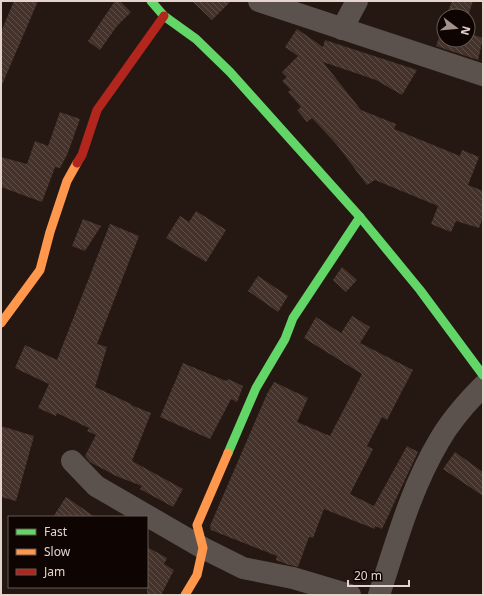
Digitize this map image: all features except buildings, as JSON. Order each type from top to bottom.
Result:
[{"type":"street","points":[[151,1],[164,16],[196,39],[230,72],[360,217],[420,290],[482,374],[462,407],[438,441],[409,505],[378,595]]},
{"type":"street","points":[[342,29],[357,1]]},
{"type":"street","points":[[267,2],[342,29],[483,75]]},
{"type":"street","points":[[1,323],[40,270],[50,232],[68,181],[82,155],[98,110],[164,16]]},
{"type":"street","points":[[185,595],[197,575],[203,548],[197,525],[253,398],[256,388],[286,339],[293,318],[360,217]]},
{"type":"street","points":[[72,461],[96,486],[148,516]]},
{"type":"street","points":[[148,516],[203,548],[243,568],[293,578],[350,595]]},
{"type":"traffic: fast","points":[[151,1],[164,16],[196,39],[230,72],[360,217],[420,290],[483,375]]},
{"type":"traffic: fast","points":[[228,453],[256,388],[285,339],[293,318],[360,217]]},
{"type":"traffic: slow","points":[[1,323],[40,270],[50,232],[67,181],[77,163]]},
{"type":"traffic: slow","points":[[185,595],[197,575],[203,548],[197,525],[228,453]]},
{"type":"traffic: jam","points":[[77,163],[82,155],[97,110],[164,16]]}]
